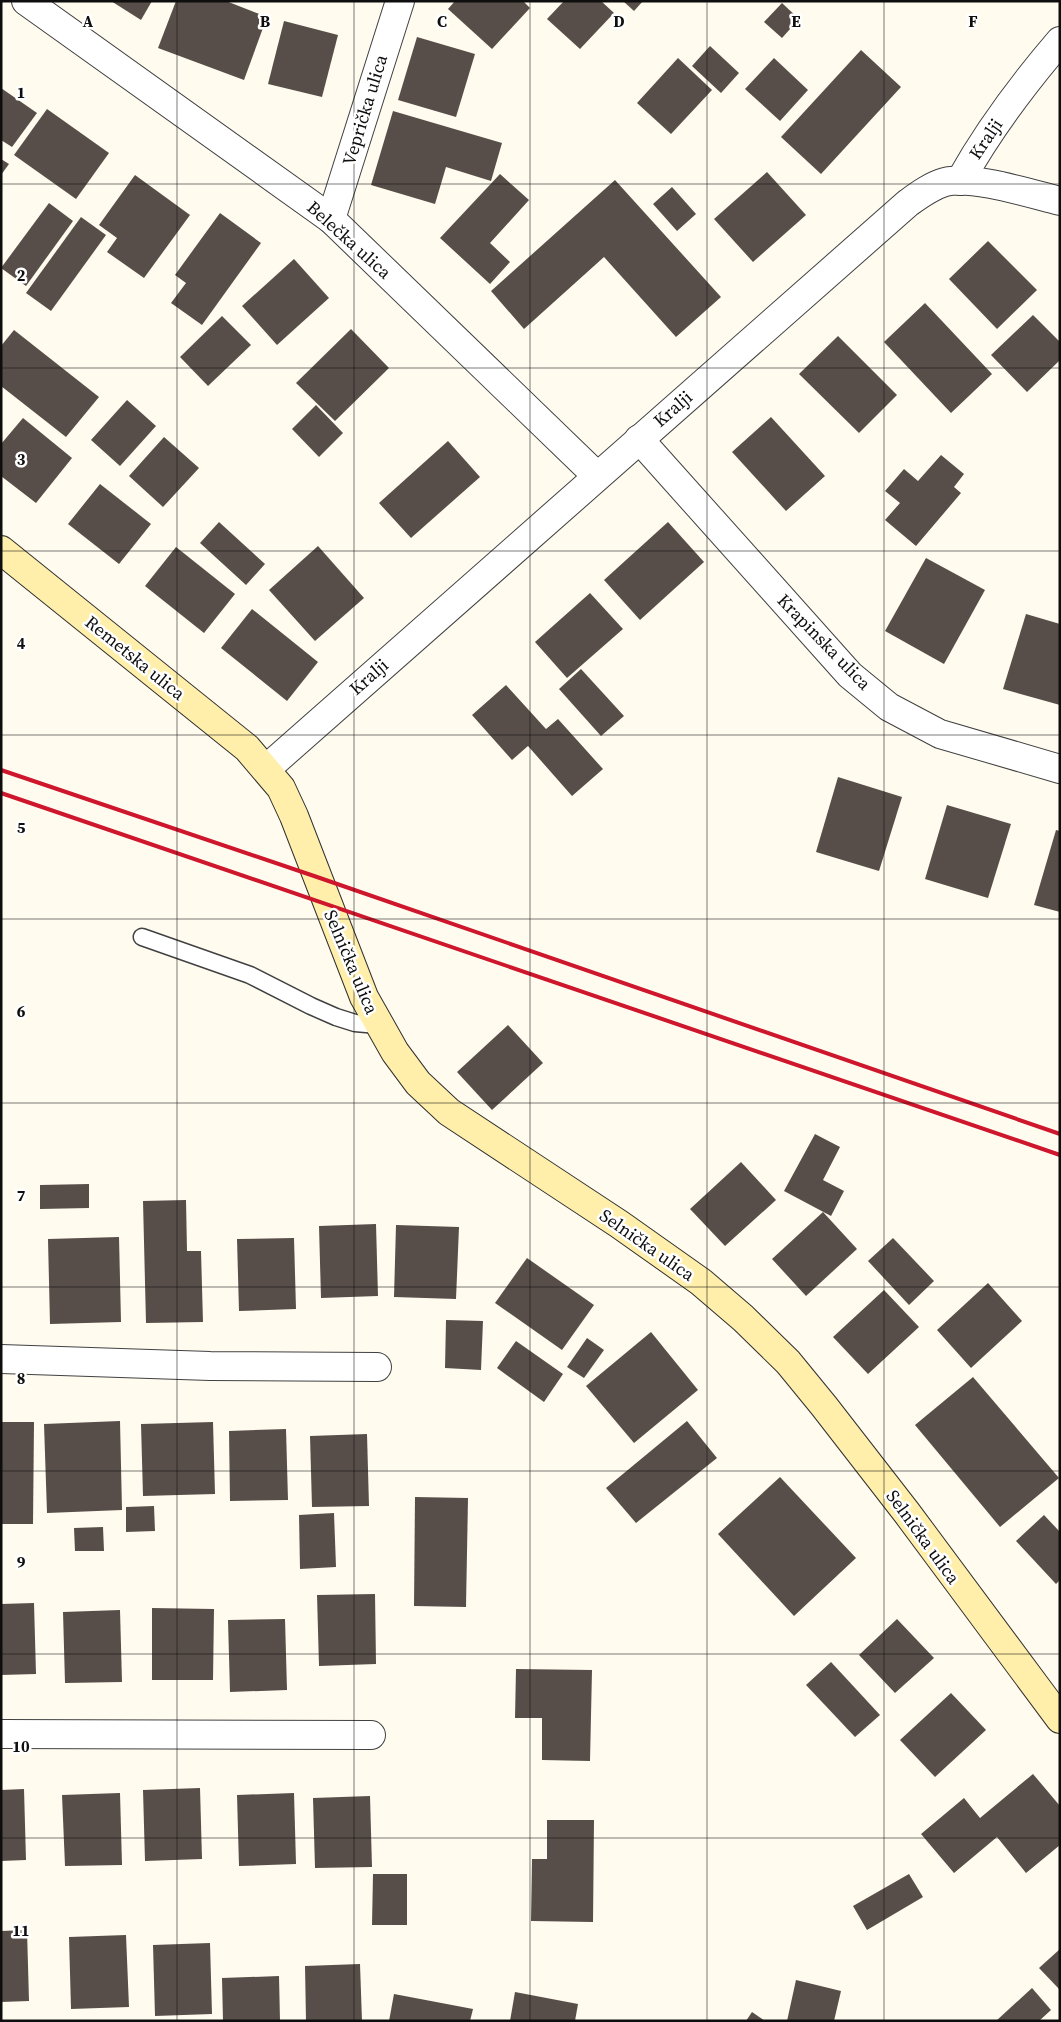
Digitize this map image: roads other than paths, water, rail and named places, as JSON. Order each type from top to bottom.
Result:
[{"type":"street","name":"Belečka ulica","points":[[26,1],[331,219],[597,476]]},
{"type":"street","name":"Veprička ulica","points":[[331,219],[400,1]]},
{"type":"street","name":"Kralji","points":[[266,769],[638,439],[908,203],[926,190],[945,182],[960,181],[975,154],[997,122],[1059,43]]},
{"type":"street","points":[[960,181],[990,184],[1060,201]]},
{"type":"street","name":"Krapinska ulica","points":[[638,439],[850,675],[889,707],[940,734],[1060,769]]},
{"type":"street","name":"Remetska ulica","points":[[1,550],[247,748],[266,769]]},
{"type":"street","name":"Selnička ulica","points":[[266,769],[281,788],[294,816],[347,958],[364,997],[394,1052],[418,1083],[449,1112],[618,1224],[701,1282],[743,1318],[788,1362],[907,1513],[1060,1719]]},
{"type":"street","points":[[1,1359],[210,1366],[377,1367]]},
{"type":"street","points":[[1,1734],[371,1735]]},
{"type":"lane","points":[[142,937],[250,975],[336,1017],[355,1023],[378,1025]]},
{"type":"railway","points":[[1,770],[317,877],[1060,1134]]},
{"type":"railway","points":[[1,793],[1060,1155]]}]
